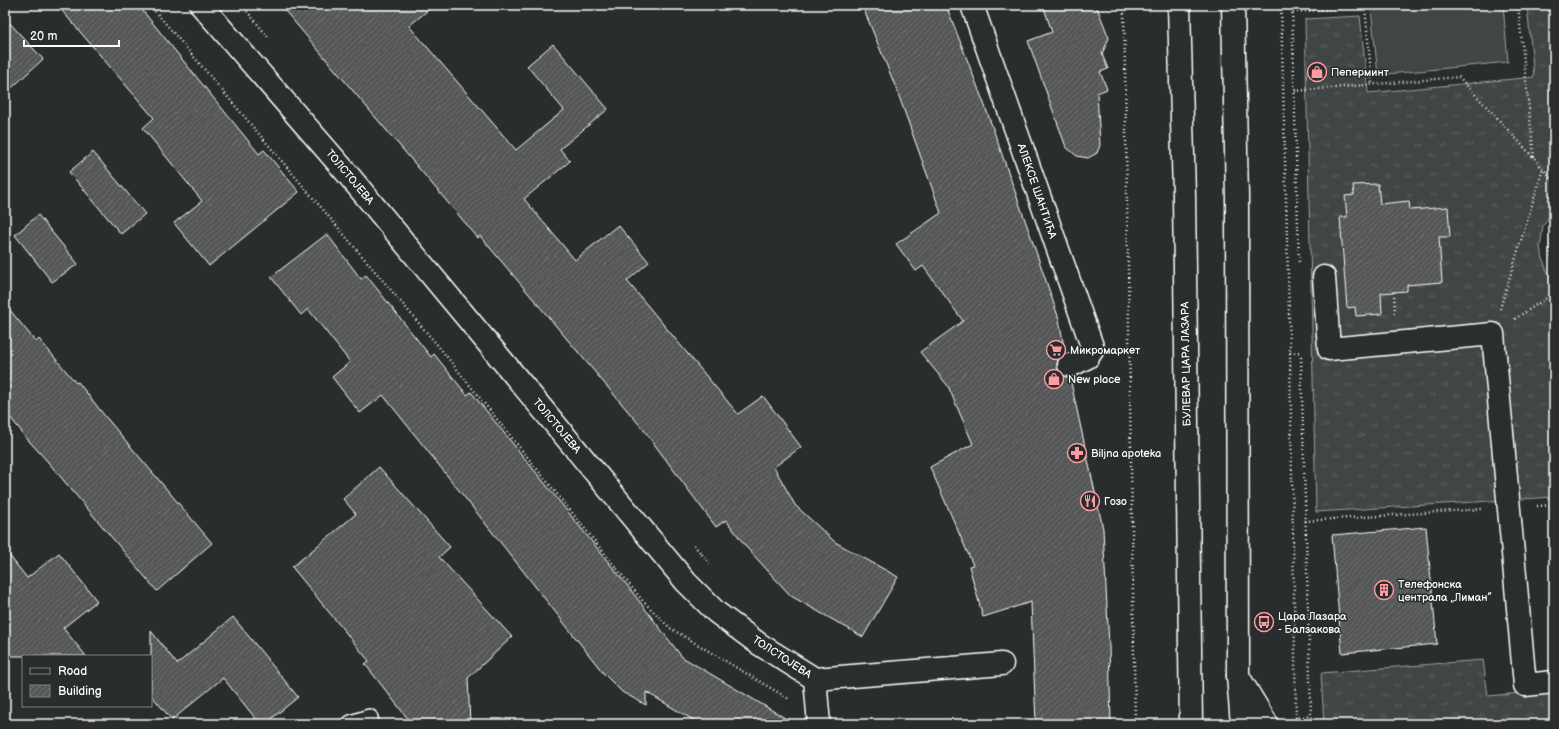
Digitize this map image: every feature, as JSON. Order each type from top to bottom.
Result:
[{"type":"street","name":"ТОЛСТОЈЕВА","points":[[201,5],[345,171],[686,582],[716,612],[759,644],[815,679],[1002,664]]},
{"type":"street","name":"АЛЕКСЕ ШАНТИЋА","points":[[972,5],[1093,349],[1088,357],[1069,365]]},
{"type":"street","name":"БУЛЕВАР ЦАРА ЛАЗАРА","points":[[1178,5],[1184,196],[1191,724]]},
{"type":"street","points":[[1233,5],[1237,206],[1238,676],[1242,724]]},
{"type":"street","points":[[1324,277],[1329,349],[1493,334],[1508,507],[1526,685],[1554,682]]},
{"type":"street","points":[[1238,676],[1267,724]]},
{"type":"street","points":[[815,679],[819,724]]},
{"type":"lane","points":[[351,724],[369,718],[370,724]]},
{"type":"path","points":[[150,5],[434,341],[642,600],[670,628],[795,702]]},
{"type":"path","points":[[242,5],[272,42]]},
{"type":"path","points":[[1124,5],[1135,724]]},
{"type":"path","points":[[1281,5],[1290,353],[1296,724]]},
{"type":"path","points":[[1292,5],[1299,265]]},
{"type":"path","points":[[1293,12],[1375,5]]},
{"type":"path","points":[[1518,5],[1534,158]]},
{"type":"path","points":[[1365,6],[1372,84]]},
{"type":"path","points":[[1295,91],[1459,77],[1534,158],[1554,182]]},
{"type":"path","points":[[1493,334],[1543,169]]},
{"type":"path","points":[[1554,233],[1552,236],[1550,251],[1554,263]]},
{"type":"path","points":[[1493,334],[1554,293]]},
{"type":"path","points":[[1301,344],[1312,724]]},
{"type":"path","points":[[1305,521],[1554,505]]},
{"type":"path","points":[[690,540],[710,564]]},
{"type":"path","points":[[5,720],[8,724]]},
{"type":"path","points":[[1548,724],[1554,723]]},
{"type":"green space","points":[[1408,5],[1503,5],[1508,62],[1378,75],[1371,9]]},
{"type":"green space","points":[[1527,5],[1554,5],[1554,209],[1543,226],[1540,248],[1546,269],[1554,281],[1554,497],[1316,512],[1305,19],[1360,16],[1368,93],[1534,77]]},
{"type":"green space","points":[[1483,660],[1488,696],[1554,690],[1554,724],[1324,724],[1321,673]]},
{"type":"building","points":[[57,5],[138,5],[259,154],[264,150],[299,192],[209,266],[174,223],[202,201],[143,128],[154,118]]},
{"type":"building","points":[[280,5],[434,5],[409,26],[516,150],[564,110],[527,66],[553,44],[608,109],[560,149],[570,161],[524,199],[575,260],[618,225],[649,262],[627,281],[738,414],[763,396],[801,447],[774,467],[795,505],[835,542],[898,577],[863,637],[791,596],[747,548],[726,520],[716,527],[643,429],[480,236],[478,238]]},
{"type":"building","points":[[862,5],[946,5],[985,106],[1031,237],[1059,319],[1065,353],[1058,358],[1058,371],[1062,376],[1070,378],[1103,529],[1111,724],[1036,724],[1031,602],[983,617],[969,566],[973,565],[930,467],[973,444],[948,386],[920,352],[963,321],[923,266],[916,271],[896,244],[941,213],[896,88]]},
{"type":"building","points":[[1043,5],[1096,5],[1109,38],[1102,54],[1108,69],[1100,72],[1107,89],[1097,93],[1100,145],[1097,153],[1088,158],[1077,156],[1066,147],[1028,41],[1052,32]]},
{"type":"building","points":[[5,18],[43,59],[5,94]]},
{"type":"building","points":[[93,152],[145,214],[121,234],[69,172]]},
{"type":"building","points":[[1378,184],[1380,204],[1409,201],[1410,210],[1448,207],[1450,237],[1439,237],[1442,282],[1407,285],[1407,291],[1381,293],[1382,314],[1356,316],[1355,307],[1347,308],[1340,217],[1347,217],[1345,196],[1354,195],[1353,185]]},
{"type":"building","points":[[38,215],[78,264],[52,282],[15,235]]},
{"type":"building","points":[[327,234],[361,279],[366,275],[431,357],[434,354],[467,395],[471,392],[626,584],[682,657],[795,724],[700,724],[646,692],[646,705],[622,692],[604,674],[383,395],[360,413],[332,377],[350,362],[308,309],[301,315],[271,277]]},
{"type":"building","points":[[5,304],[36,342],[39,339],[76,383],[78,382],[212,543],[157,591],[21,432],[5,411]]},
{"type":"building","points":[[379,467],[450,547],[439,557],[512,637],[468,678],[470,724],[412,724],[365,664],[369,661],[292,567],[356,514],[343,499]]},
{"type":"building","name":"Телефонска централа „Лиман”","points":[[1426,527],[1437,644],[1342,653],[1332,535]]},
{"type":"building","points":[[5,550],[27,578],[59,553],[97,601],[63,628],[85,655],[5,656]]},
{"type":"building","points":[[233,617],[298,697],[265,724],[260,724],[223,678],[172,720],[152,696],[151,631],[177,664]]},
{"type":"place","name":"Пеперминт","points":[[1317,72]]},
{"type":"place","name":"Микромаркет","points":[[1056,350]]},
{"type":"place","name":"New place","points":[[1054,379]]},
{"type":"place","name":"Biljna apoteka","points":[[1077,453]]},
{"type":"place","name":"Гозо","points":[[1090,501]]},
{"type":"place","name":"Телефонска централа „Лиман”","points":[[1384,590]]},
{"type":"place","name":"Цара Лазара - Балзакова","points":[[1264,622]]}]
